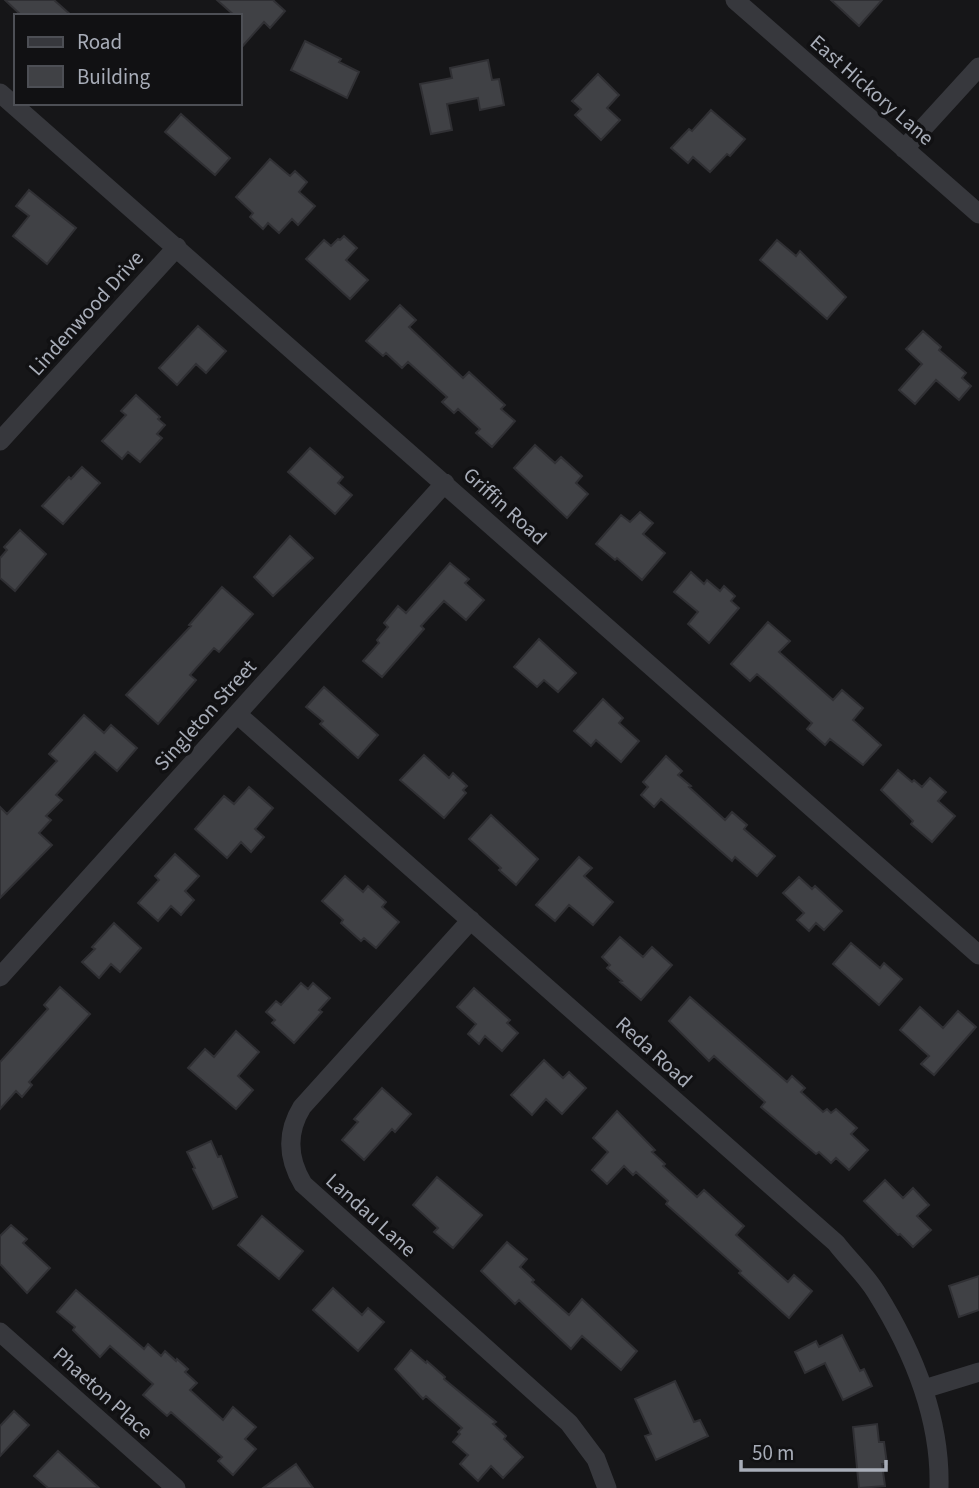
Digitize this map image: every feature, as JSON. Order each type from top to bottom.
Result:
[{"type":"street","name":"East Hickory Lane","points":[[735,0],[979,214]]},
{"type":"street","points":[[904,149],[979,67]]},
{"type":"street","name":"Griffin Road","points":[[0,93],[979,955]]},
{"type":"street","name":"Lindenwood Drive","points":[[0,442],[177,247]]},
{"type":"street","name":"Singleton Street","points":[[0,977],[445,483]]},
{"type":"street","name":"Reda Road","points":[[237,714],[836,1243],[886,1307],[907,1347],[924,1389],[936,1442],[939,1488]]},
{"type":"street","name":"Landau Lane","points":[[471,920],[302,1107],[294,1123],[290,1141],[294,1168],[303,1184],[569,1423],[596,1459],[607,1488]]},
{"type":"street","name":"Phaeton Place","points":[[0,1332],[176,1488]]},
{"type":"street","points":[[924,1389],[979,1371]]},
{"type":"building","points":[[5,0],[54,0],[70,14],[20,14]]},
{"type":"building","points":[[217,0],[273,0],[285,11],[270,28],[264,22],[242,47],[242,14],[233,14]]},
{"type":"building","points":[[831,0],[882,0],[859,26]]},
{"type":"building","points":[[305,41],[341,59],[339,62],[359,72],[347,98],[291,70]]},
{"type":"building","points":[[488,60],[492,80],[499,79],[504,105],[480,110],[478,98],[447,104],[452,130],[431,134],[420,84],[452,78],[450,68]]},
{"type":"building","points":[[598,74],[619,95],[607,108],[620,120],[601,140],[575,115],[581,109],[572,101]]},
{"type":"building","points":[[711,110],[745,139],[710,172],[693,157],[688,163],[671,148],[689,129],[692,131]]},
{"type":"building","points":[[181,114],[230,158],[215,175],[165,132]]},
{"type":"building","points":[[270,159],[290,176],[295,171],[307,182],[299,192],[315,206],[298,225],[292,219],[279,233],[268,223],[263,229],[250,217],[253,213],[236,197]]},
{"type":"building","points":[[29,190],[76,228],[47,264],[13,236],[29,216],[16,206]]},
{"type":"building","points":[[344,236],[357,248],[346,260],[368,280],[350,299],[306,259],[324,240],[331,246]]},
{"type":"building","points":[[777,240],[796,256],[800,251],[846,297],[827,319],[760,260]]},
{"type":"building","points":[[400,305],[416,320],[409,327],[463,378],[469,372],[505,405],[501,409],[515,421],[492,447],[476,433],[480,429],[458,409],[454,413],[442,402],[447,397],[408,362],[402,368],[386,353],[383,356],[366,341]]},
{"type":"building","points":[[198,326],[226,351],[206,373],[196,364],[177,385],[159,368]]},
{"type":"building","points":[[923,331],[941,347],[939,350],[966,373],[962,378],[971,386],[959,400],[936,380],[915,404],[899,390],[922,364],[906,349]]},
{"type":"building","points":[[136,395],[165,425],[157,434],[162,438],[140,462],[128,452],[122,459],[102,441],[126,415],[121,411]]},
{"type":"building","points":[[535,445],[555,463],[561,457],[582,476],[576,483],[588,494],[567,518],[514,468]]},
{"type":"building","points":[[310,448],[343,477],[338,483],[352,495],[335,514],[288,472]]},
{"type":"building","points":[[82,467],[100,483],[63,524],[42,506]]},
{"type":"building","points":[[640,512],[653,523],[643,534],[665,553],[642,580],[596,544],[621,515],[630,522]]},
{"type":"building","points":[[20,530],[46,554],[15,591],[0,578],[0,558],[7,550],[4,547]]},
{"type":"building","points":[[290,536],[313,558],[273,596],[254,577]]},
{"type":"building","points":[[450,563],[469,579],[465,583],[484,600],[466,620],[444,601],[421,626],[424,629],[382,677],[363,661],[379,643],[377,640],[388,627],[384,623],[398,606],[406,613]]},
{"type":"building","points":[[691,572],[704,584],[707,580],[720,591],[724,586],[735,596],[731,601],[739,608],[709,643],[688,624],[698,612],[674,592]]},
{"type":"building","points":[[222,587],[253,614],[219,652],[214,648],[190,675],[196,680],[158,724],[126,695],[191,626],[189,625]]},
{"type":"building","points":[[768,622],[790,641],[779,652],[833,700],[842,690],[863,708],[853,720],[881,745],[863,765],[830,739],[825,745],[807,729],[812,723],[757,674],[750,681],[731,664]]},
{"type":"building","points":[[539,639],[576,673],[558,692],[544,680],[537,687],[514,667]]},
{"type":"building","points":[[324,687],[378,735],[358,758],[320,724],[323,721],[306,707]]},
{"type":"building","points":[[603,699],[623,718],[619,723],[639,741],[621,762],[596,740],[591,746],[574,731]]},
{"type":"building","points":[[84,715],[104,733],[111,725],[137,748],[117,771],[95,752],[56,795],[62,800],[46,816],[51,820],[39,833],[52,845],[0,898],[0,807],[7,814],[57,761],[49,754]]},
{"type":"building","points":[[424,755],[449,778],[453,773],[467,786],[463,790],[466,793],[444,818],[400,780]]},
{"type":"building","points":[[666,756],[682,771],[678,775],[691,786],[689,787],[725,820],[732,812],[747,825],[744,829],[775,856],[757,876],[735,857],[732,861],[661,799],[654,807],[641,795],[648,787],[643,782]]},
{"type":"building","points":[[898,770],[922,787],[930,778],[946,792],[938,801],[955,816],[932,842],[911,824],[913,821],[881,790]]},
{"type":"building","points":[[249,787],[273,808],[255,829],[264,837],[251,852],[241,842],[227,858],[195,829],[224,796],[234,804]]},
{"type":"building","points":[[491,815],[538,859],[516,885],[469,839]]},
{"type":"building","points":[[175,854],[199,876],[185,891],[194,900],[181,915],[171,906],[158,921],[138,903],[159,880],[155,876]]},
{"type":"building","points":[[579,857],[592,868],[584,876],[613,902],[593,925],[569,905],[555,921],[536,905]]},
{"type":"building","points":[[345,876],[363,892],[368,886],[386,902],[382,907],[399,922],[376,948],[364,938],[361,941],[322,901]]},
{"type":"building","points":[[799,877],[812,889],[815,886],[842,911],[824,930],[816,923],[809,931],[797,920],[804,913],[783,893]]},
{"type":"building","points":[[114,923],[141,948],[120,972],[111,964],[99,978],[82,962]]},
{"type":"building","points":[[620,937],[643,957],[652,947],[672,965],[641,1000],[607,968],[610,965],[602,957]]},
{"type":"building","points":[[851,943],[880,968],[884,963],[902,979],[879,1005],[833,964]]},
{"type":"building","points":[[301,983],[308,989],[313,983],[330,998],[319,1010],[322,1012],[294,1043],[272,1023],[275,1020],[266,1012],[276,1001],[281,1005]]},
{"type":"building","points":[[60,987],[90,1014],[29,1082],[32,1085],[22,1097],[16,1091],[0,1109],[0,1062],[48,1009],[44,1005]]},
{"type":"building","points":[[474,988],[510,1020],[507,1023],[518,1033],[502,1051],[485,1036],[479,1044],[468,1034],[476,1024],[457,1007]]},
{"type":"building","points":[[690,997],[787,1082],[792,1076],[805,1088],[801,1092],[823,1112],[827,1109],[831,1113],[836,1109],[857,1128],[851,1134],[868,1150],[849,1170],[836,1158],[831,1163],[819,1152],[816,1154],[761,1107],[765,1102],[714,1056],[709,1061],[669,1021]]},
{"type":"building","points":[[920,1007],[943,1028],[958,1011],[976,1027],[934,1075],[921,1064],[929,1056],[900,1030]]},
{"type":"building","points":[[236,1031],[259,1052],[238,1076],[253,1090],[236,1109],[188,1068],[205,1049],[214,1057]]},
{"type":"building","points":[[544,1060],[563,1078],[569,1072],[586,1088],[562,1114],[546,1099],[532,1115],[511,1095]]},
{"type":"building","points":[[382,1088],[411,1114],[395,1132],[392,1129],[364,1160],[342,1140],[358,1122],[354,1119]]},
{"type":"building","points":[[617,1111],[655,1150],[652,1152],[665,1164],[663,1166],[697,1197],[704,1190],[744,1226],[736,1235],[788,1282],[794,1275],[812,1291],[789,1318],[666,1204],[668,1201],[636,1172],[633,1175],[624,1166],[607,1184],[592,1170],[608,1152],[593,1138]]},
{"type":"building","points":[[211,1141],[218,1157],[221,1156],[237,1197],[213,1209],[187,1152]]},
{"type":"building","points":[[437,1177],[482,1215],[453,1248],[434,1232],[438,1228],[413,1205]]},
{"type":"building","points":[[885,1180],[903,1198],[913,1188],[929,1205],[917,1216],[931,1230],[913,1247],[864,1201]]},
{"type":"building","points":[[262,1216],[303,1251],[279,1279],[238,1245]]},
{"type":"building","points":[[11,1225],[27,1239],[23,1243],[50,1268],[27,1293],[0,1264],[0,1236]]},
{"type":"building","points":[[507,1242],[527,1259],[520,1267],[534,1280],[532,1282],[569,1315],[582,1299],[637,1351],[621,1370],[582,1336],[571,1349],[519,1300],[515,1304],[481,1271]]},
{"type":"building","points":[[979,1276],[979,1310],[959,1317],[949,1286]]},
{"type":"building","points":[[333,1288],[362,1315],[368,1308],[384,1322],[358,1351],[313,1310]]},
{"type":"building","points":[[76,1290],[144,1349],[148,1344],[161,1356],[165,1351],[176,1361],[177,1359],[188,1369],[185,1372],[197,1383],[190,1390],[223,1420],[233,1407],[256,1427],[245,1439],[256,1449],[233,1475],[218,1461],[222,1457],[171,1412],[167,1416],[143,1395],[153,1384],[110,1346],[100,1357],[73,1330],[75,1327],[57,1312]]},
{"type":"building","points":[[842,1335],[860,1371],[864,1369],[872,1386],[843,1400],[825,1363],[805,1373],[795,1352],[816,1341],[819,1347]]},
{"type":"building","points":[[411,1350],[496,1422],[493,1424],[506,1436],[504,1439],[523,1457],[503,1478],[491,1466],[478,1481],[460,1464],[468,1455],[453,1442],[462,1428],[426,1396],[423,1399],[395,1369]]},
{"type":"building","points":[[675,1381],[694,1422],[700,1420],[708,1436],[656,1460],[645,1436],[651,1434],[635,1399]]},
{"type":"building","points":[[14,1411],[29,1425],[0,1456],[0,1426]]},
{"type":"building","points":[[877,1424],[879,1442],[884,1442],[887,1464],[882,1464],[885,1486],[859,1488],[853,1427]]},
{"type":"building","points":[[58,1451],[99,1488],[48,1488],[34,1476]]},
{"type":"building","points":[[296,1464],[313,1488],[263,1488]]}]
